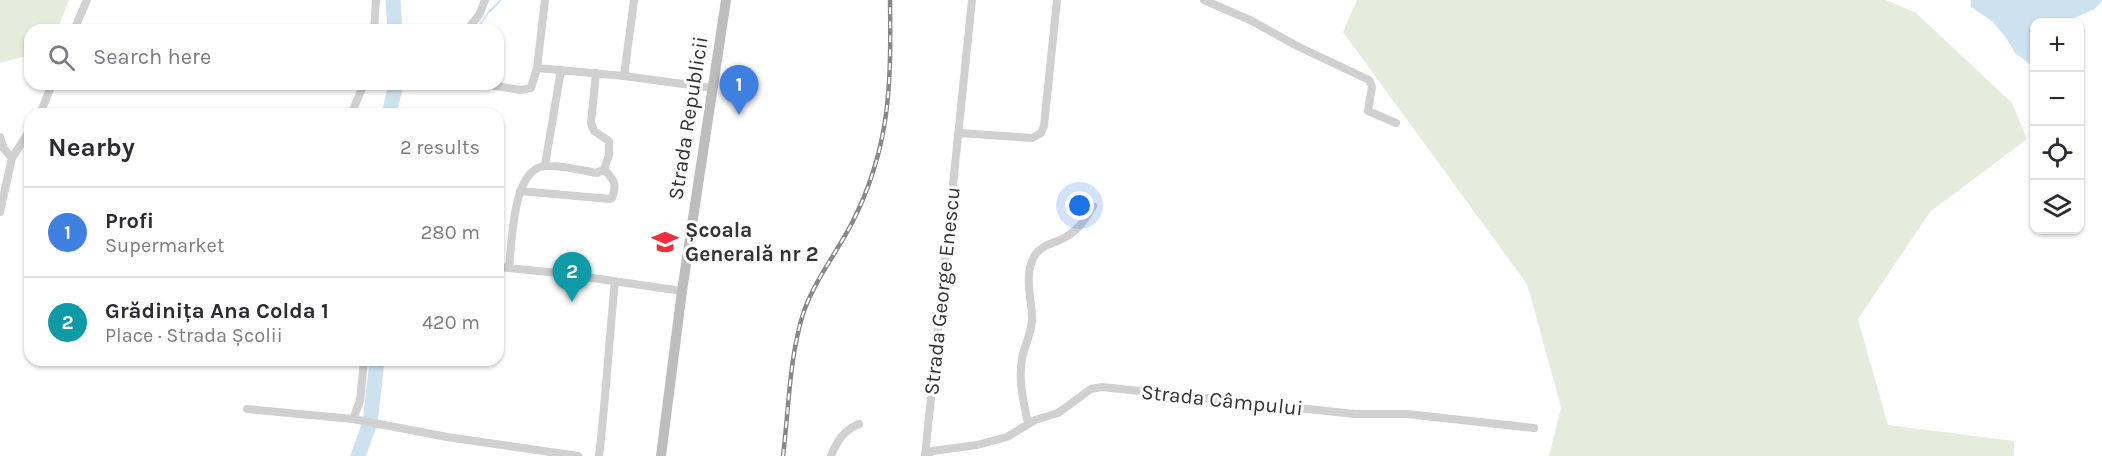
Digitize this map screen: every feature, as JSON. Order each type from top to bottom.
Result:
[{"type":"street","points":[[77,24],[87,0]]},
{"type":"street","points":[[374,24],[376,0]]},
{"type":"street","points":[[472,24],[479,15],[485,0]]},
{"type":"street","points":[[504,87],[527,90],[534,82],[545,0]]},
{"type":"street","points":[[624,76],[634,0]]},
{"type":"street","name":"Strada Republicii","points":[[661,456],[682,291],[726,0]]},
{"type":"street","name":"Strada George Enescu","points":[[926,454],[972,0]]},
{"type":"street","points":[[959,133],[1032,138],[1041,134],[1044,126],[1057,0]]},
{"type":"street","points":[[1204,0],[1252,21],[1369,80],[1372,87],[1368,111],[1396,123]]},
{"type":"street","points":[[537,68],[624,76],[712,88]]},
{"type":"street","points":[[545,165],[561,70]]},
{"type":"street","points":[[508,268],[520,191],[532,171],[545,165],[597,173],[604,169],[609,155],[609,141],[594,131],[591,123],[596,73]]},
{"type":"street","points":[[42,108],[50,90]]},
{"type":"street","points":[[354,108],[361,90]]},
{"type":"street","points":[[0,137],[4,149],[12,158]]},
{"type":"street","points":[[0,212],[12,158],[24,139]]},
{"type":"street","points":[[520,191],[610,199],[616,186],[614,180],[604,169]]},
{"type":"street","points":[[1028,424],[1021,383],[1022,361],[1032,319],[1028,280],[1030,267],[1035,255],[1044,245],[1063,239],[1079,227],[1093,206]]},
{"type":"street","points":[[504,268],[682,291]]},
{"type":"street","points":[[599,456],[607,391],[608,346],[615,281]]},
{"type":"street","points":[[356,420],[363,366]]},
{"type":"street","name":"Strada Câmpului","points":[[926,454],[932,451],[977,446],[1000,440],[1019,432],[1028,424],[1058,413],[1091,389],[1102,387],[1355,414],[1407,414],[1534,428]]},
{"type":"street","points":[[247,409],[356,420],[447,437],[578,456]]},
{"type":"street","points":[[831,456],[842,436],[851,427],[859,424]]},
{"type":"shaded area","points":[[0,0],[69,0],[59,24],[24,24],[24,57],[0,63]]},
{"type":"shaded area","points":[[1357,0],[1886,0],[1916,13],[2012,103],[2027,139],[1930,212],[1858,319],[1888,425],[2014,441],[2014,456],[1549,456],[1561,407],[1527,284],[1343,32]]},
{"type":"water","points":[[1971,0],[2102,0],[2095,9],[2074,18],[2030,18],[2030,64],[2015,53],[1993,22],[1971,7]]},
{"type":"waterway","points":[[393,0],[395,24]]},
{"type":"waterway","points":[[480,24],[501,0]]},
{"type":"waterway","points":[[390,108],[395,90]]},
{"type":"waterway","points":[[358,456],[370,423],[376,366]]},
{"type":"railway","points":[[783,456],[792,364],[804,311],[820,277],[852,223],[875,167],[889,87],[890,0]]},
{"type":"place","name":"Profi","points":[[739,115]]},
{"type":"place","name":"Școala Generală nr 2","points":[[665,242]]},
{"type":"place","name":"Grădinița Ana Colda 1","points":[[572,302]]}]
